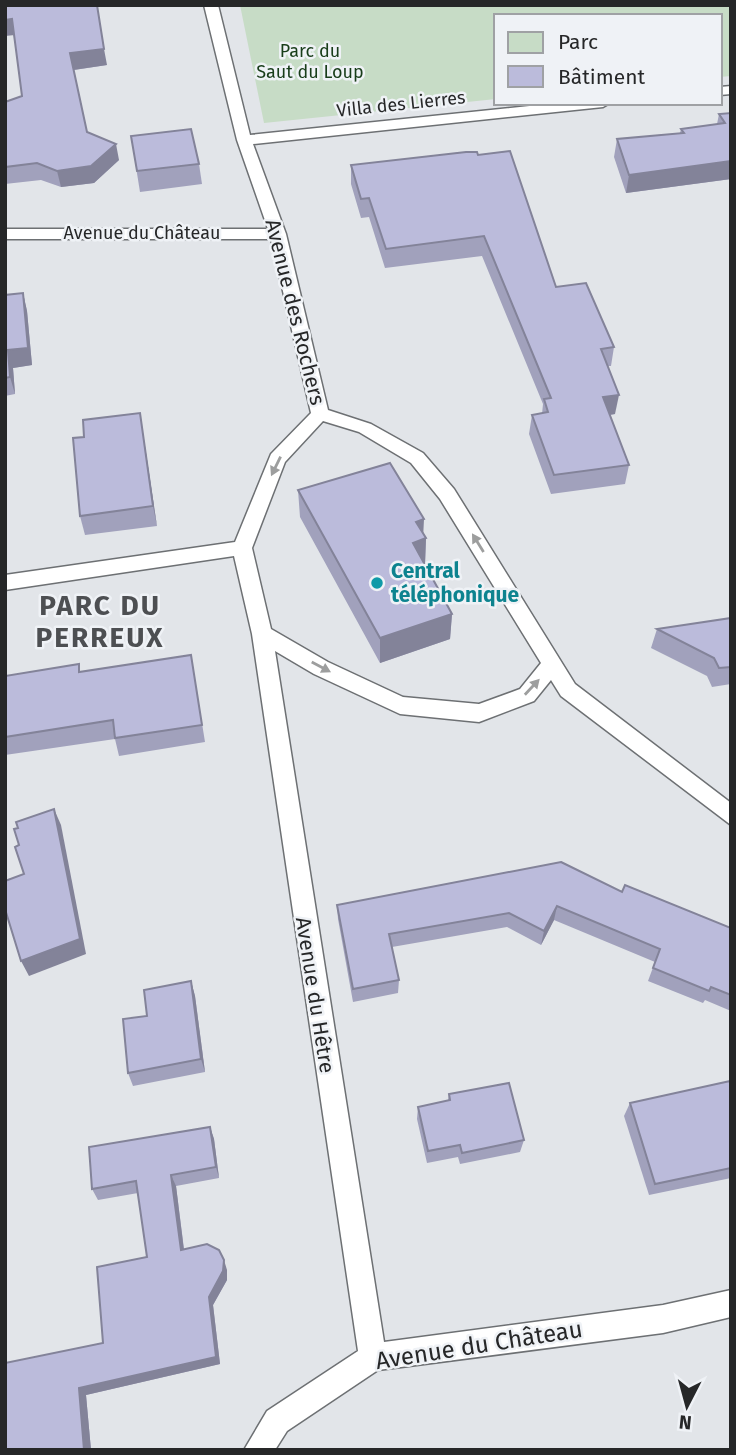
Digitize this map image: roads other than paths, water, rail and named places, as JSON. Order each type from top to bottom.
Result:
[{"type":"lane","name":"Avenue des Rochers","points":[[211,5],[244,140],[278,234],[320,414],[365,428],[417,458],[447,494],[568,690],[731,816]]},
{"type":"lane","name":"Villa des Lierres","points":[[244,140],[584,105]]},
{"type":"lane","name":"Avenue du Château","points":[[5,234],[278,234]]},
{"type":"lane","points":[[5,583],[242,548],[277,459],[320,414]]},
{"type":"lane","name":"Avenue du Hêtre","points":[[242,548],[262,634],[306,940],[373,1357]]},
{"type":"lane","points":[[262,634],[321,667],[400,705],[479,713],[527,695],[551,665]]},
{"type":"lane","name":"Avenue du Château","points":[[258,1450],[277,1421],[373,1357],[663,1319],[731,1303]]},
{"type":"place","name":"Central téléphonique","points":[[377,583]]},
{"type":"district","name":"PARC DU PERREUX","points":[[100,621]]},
{"type":"park label","name":"Parc du Saut du Loup","points":[[310,61]]}]
